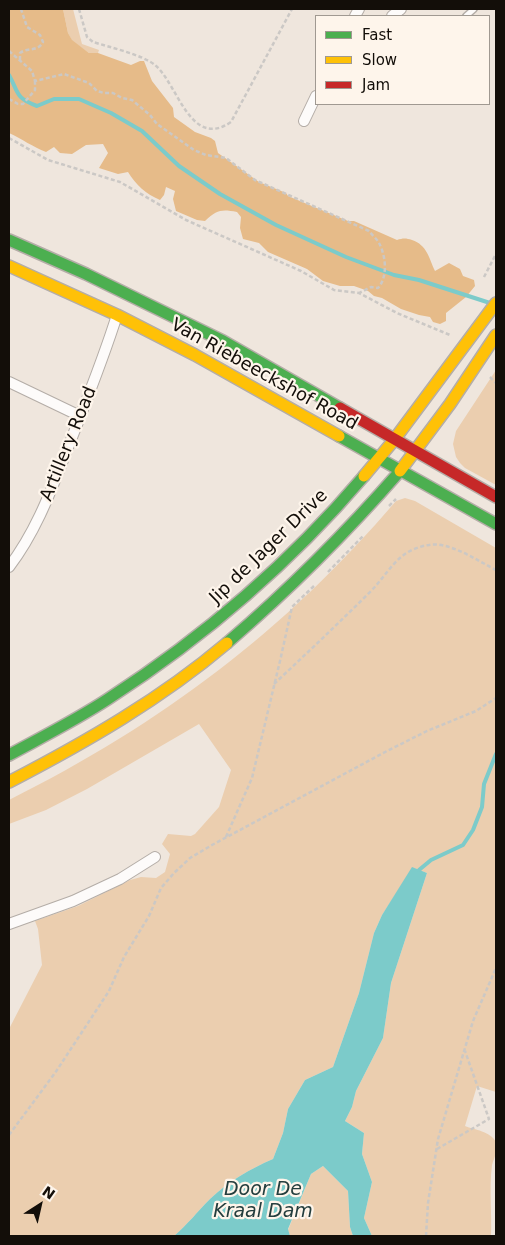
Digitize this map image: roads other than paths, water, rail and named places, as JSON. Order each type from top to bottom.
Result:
[{"type":"main road","name":"Van Riebeeckshof Road","points":[[9,240],[86,274],[206,332],[496,496]]},
{"type":"main road","name":"Van Riebeeckshof Road","points":[[9,266],[117,314],[217,366],[496,524]]},
{"type":"main road","name":"Jip de Jager Drive","points":[[9,755],[56,730],[122,690],[214,623],[252,591],[302,544],[379,459],[496,303]]},
{"type":"main road","points":[[9,782],[76,748],[178,681],[242,632],[297,582],[325,555],[400,471],[455,397],[495,336]]},
{"type":"street","points":[[304,120],[315,98]]},
{"type":"street","name":"Artillery Road","points":[[9,567],[37,523],[80,416],[117,314]]},
{"type":"street","points":[[9,382],[80,416]]},
{"type":"street","points":[[9,924],[73,901],[120,879],[154,857]]},
{"type":"water","name":"Door De Kraal Dam","points":[[412,867],[427,873],[391,983],[383,1038],[356,1091],[352,1107],[345,1121],[364,1133],[362,1154],[372,1182],[364,1218],[372,1236],[353,1236],[350,1227],[348,1191],[323,1166],[311,1174],[288,1229],[290,1236],[174,1236],[210,1199],[232,1181],[273,1159],[283,1133],[288,1109],[305,1080],[333,1067],[359,993],[374,933],[382,915]]},
{"type":"waterway","points":[[9,75],[16,91],[21,97],[37,106],[54,99],[79,99],[111,113],[142,131],[179,166],[220,194],[276,225],[346,257],[394,275],[419,280],[490,303]]},
{"type":"waterway","points":[[419,870],[431,860],[463,845],[473,830],[482,807],[484,784],[496,754]]}]
